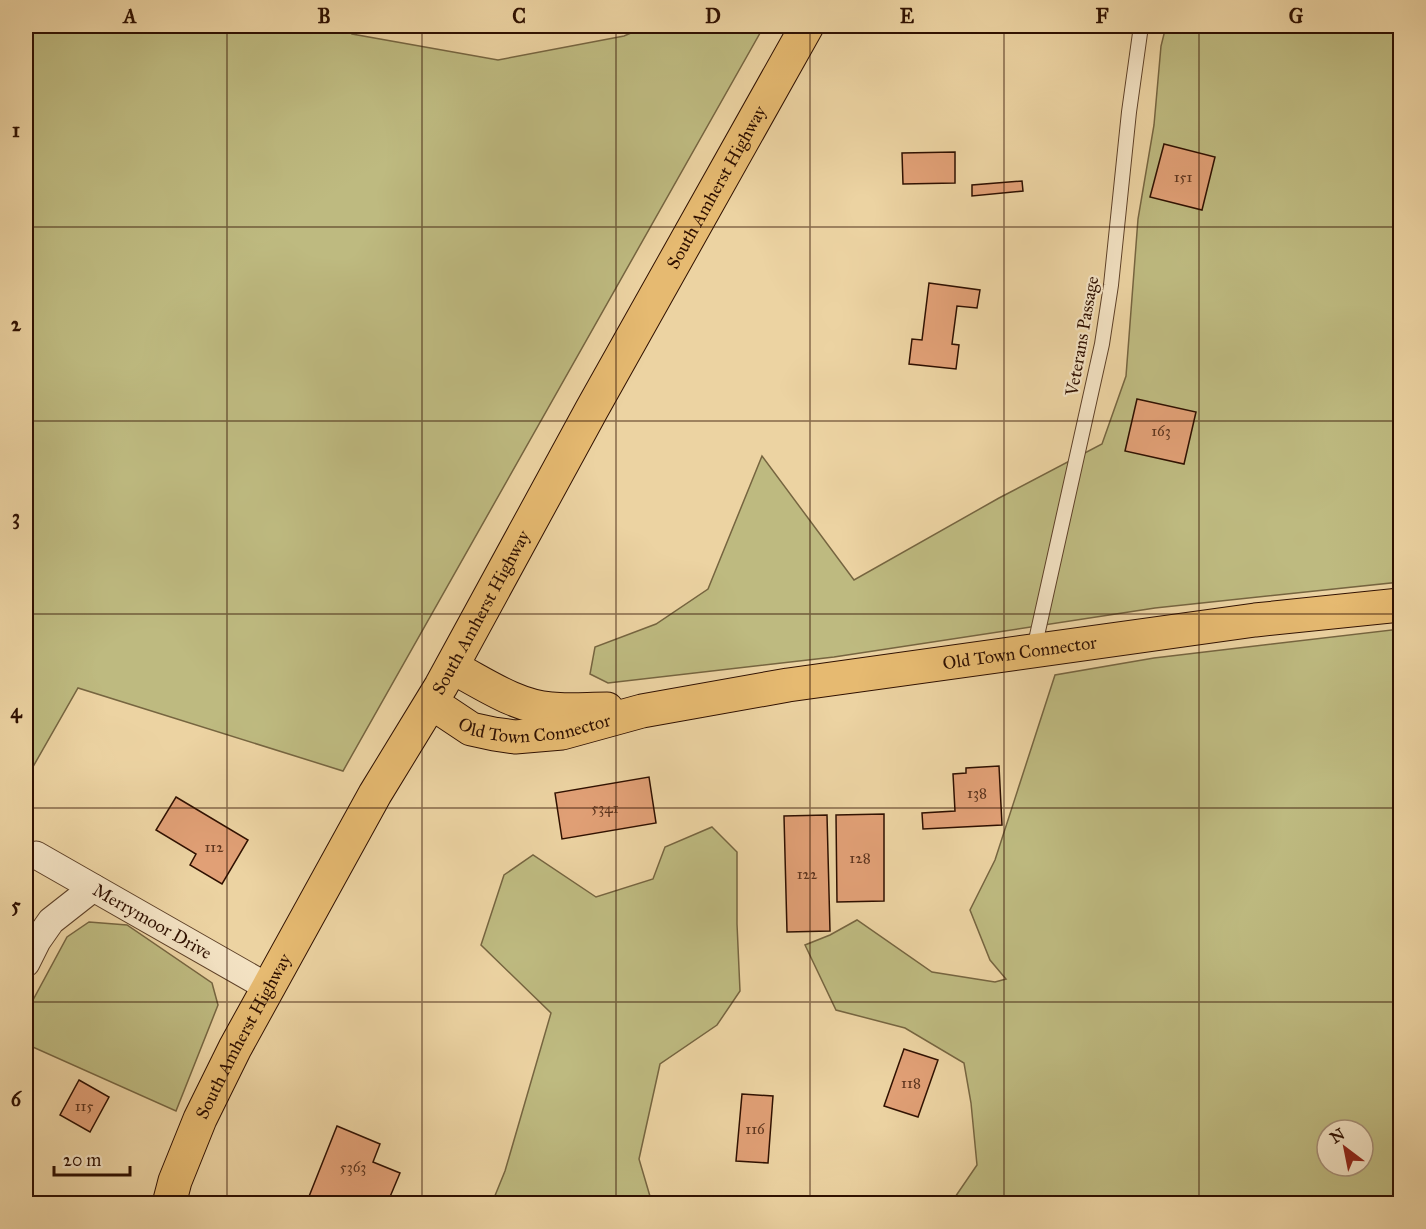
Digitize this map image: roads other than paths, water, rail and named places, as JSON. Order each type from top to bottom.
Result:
[{"type":"main road","name":"South Amherst Highway","points":[[169,1203],[175,1181],[200,1119],[235,1048],[375,794],[432,704],[592,409],[807,26]]},
{"type":"main road","name":"Old Town Connector","points":[[432,704],[471,729],[515,737],[562,733],[642,711],[788,685],[1034,649],[1256,620],[1401,606]]},
{"type":"main road","name":"Old Town Connector","points":[[452,667],[498,692],[528,704],[550,709],[642,711]]},
{"type":"street","name":"Merrymoor Drive","points":[[36,855],[269,988]]},
{"type":"street","points":[[26,963],[37,941],[51,921],[93,888]]},
{"type":"lane","name":"Veterans Passage","points":[[1034,649],[1102,344],[1141,26]]}]
